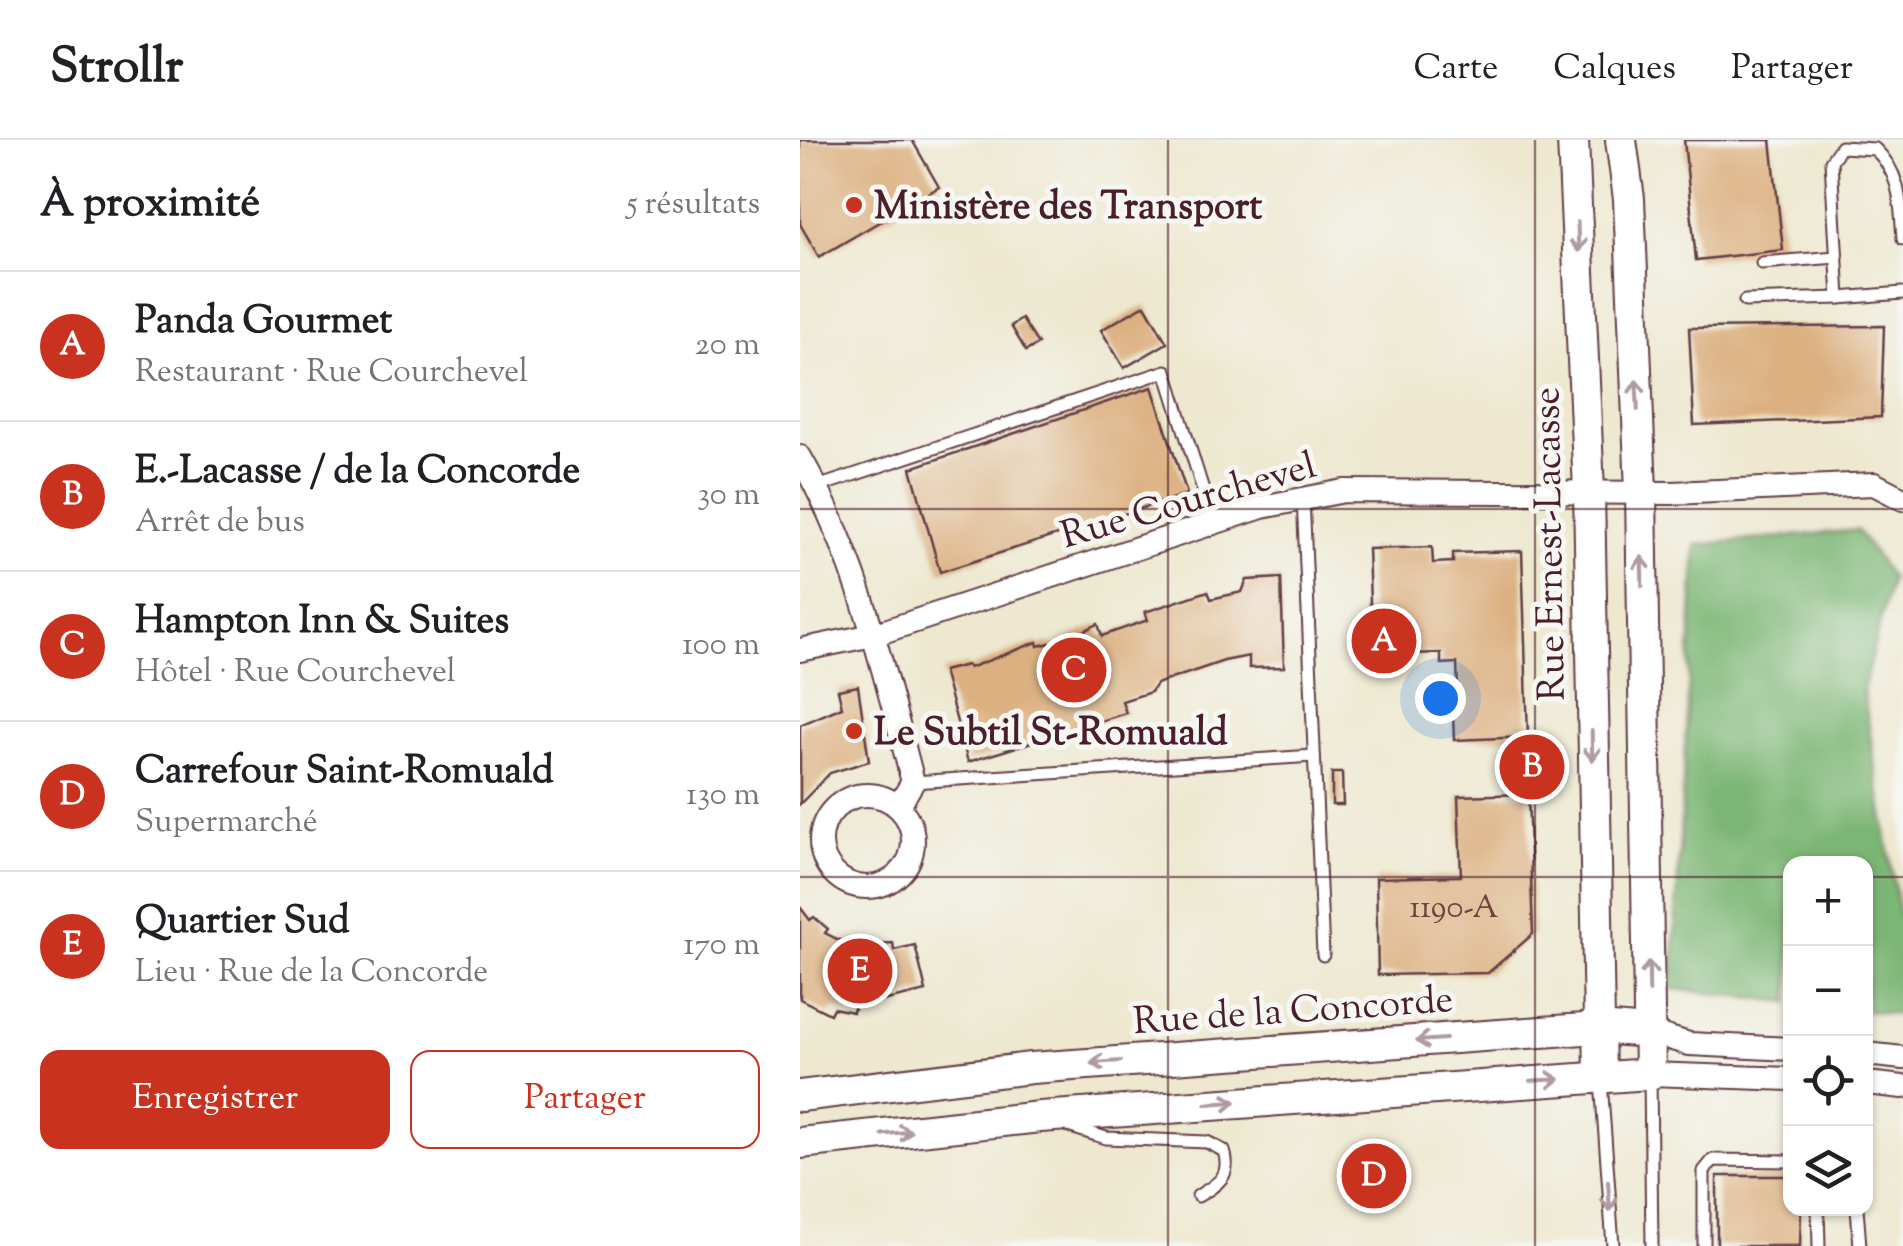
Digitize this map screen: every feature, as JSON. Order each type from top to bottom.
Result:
[{"type":"street","name":"Rue Ernest-Lacasse","points":[[1573,140],[1589,491],[1600,1076]]},
{"type":"street","points":[[1621,140],[1628,199],[1642,492],[1650,1074]]},
{"type":"street","points":[[800,458],[817,487],[873,635],[913,782],[898,805]]},
{"type":"street","name":"Rue Courchevel","points":[[800,650],[873,635],[1214,522],[1303,497],[1344,491],[1642,492],[1874,484],[1903,499]]},
{"type":"street","points":[[868,793],[898,805],[915,834],[909,866],[884,886],[850,886],[826,865],[820,833],[837,804],[868,793]]},
{"type":"street","name":"Rue de la Concorde","points":[[800,1096],[1031,1068],[1598,1028],[1649,1032],[1689,1044],[1783,1049]]},
{"type":"street","points":[[1873,1055],[1903,1058]]},
{"type":"street","points":[[800,1144],[1040,1117],[1600,1076],[1783,1079]]},
{"type":"street","points":[[1873,1084],[1903,1086]]},
{"type":"lane","points":[[1839,298],[1831,161],[1842,147],[1876,149],[1886,159],[1898,178],[1903,239]]},
{"type":"lane","points":[[1762,263],[1837,257]]},
{"type":"lane","points":[[1745,301],[1903,293]]},
{"type":"lane","points":[[817,487],[1166,370],[1214,522]]},
{"type":"lane","points":[[1303,497],[1323,955]]},
{"type":"lane","points":[[913,782],[1314,756]]},
{"type":"lane","points":[[1650,1074],[1652,1246]]},
{"type":"lane","name":"Rue Ernest-Lacasse","points":[[1600,1076],[1613,1246]]},
{"type":"lane","points":[[1040,1117],[1106,1138],[1207,1142],[1224,1151],[1229,1165],[1223,1181],[1198,1196]]},
{"type":"lane","points":[[1704,1246],[1704,1171],[1713,1160],[1783,1161]]},
{"type":"lane","points":[[1818,1216],[1820,1246]]},
{"type":"lane","points":[[1857,1216],[1860,1246]]},
{"type":"green space","points":[[1857,530],[1891,578],[1863,690],[1899,914],[1903,915],[1903,1015],[1873,1012],[1873,856],[1783,856],[1783,1001],[1672,989],[1696,545]]},
{"type":"building","name":"Ministère des Transport","points":[[800,140],[912,140],[939,187],[819,257],[800,224]]},
{"type":"building","points":[[1684,140],[1771,140],[1783,250],[1696,260]]},
{"type":"building","points":[[1145,305],[1167,343],[1124,368],[1101,330]]},
{"type":"building","points":[[1022,319],[1038,344],[1026,351],[1011,326]]},
{"type":"building","points":[[1884,326],[1881,417],[1694,425],[1689,328]]},
{"type":"building","points":[[1152,387],[1187,494],[940,572],[911,468]]},
{"type":"building","points":[[1432,547],[1433,563],[1453,562],[1453,553],[1522,551],[1528,737],[1454,740],[1452,689],[1458,689],[1457,663],[1441,664],[1441,653],[1372,655],[1368,549]]},
{"type":"building","points":[[1281,578],[1284,667],[1249,668],[1249,656],[1224,661],[1156,684],[1151,692],[1122,701],[1126,713],[968,762],[943,671],[967,665],[969,668],[1037,642],[1038,646],[1050,643],[1051,647],[1098,624],[1102,636],[1148,620],[1145,612],[1208,591],[1211,599],[1242,592],[1247,580]]},
{"type":"building","points":[[858,686],[869,761],[830,773],[800,804],[800,725],[842,707],[838,690]]},
{"type":"building","points":[[1332,773],[1342,773],[1343,805],[1332,805]]},
{"type":"building","points":[[1528,794],[1533,934],[1488,973],[1378,975],[1376,878],[1461,876],[1458,796]]},
{"type":"building","points":[[800,907],[810,920],[814,917],[828,929],[825,933],[847,944],[850,939],[865,944],[893,943],[894,950],[915,945],[926,991],[878,1002],[857,996],[853,1012],[833,1008],[830,1014],[800,999]]},
{"type":"building","points":[[1717,1176],[1783,1176],[1783,1216],[1801,1216],[1800,1246],[1717,1246]]},
{"type":"place","name":"Ministère des Transport","points":[[854,205]]},
{"type":"place","name":"Panda Gourmet","points":[[1384,641]]},
{"type":"place","name":"Hampton Inn & Suites","points":[[1074,670]]},
{"type":"place","name":"Le Subtil St-Romuald","points":[[854,731]]},
{"type":"place","name":"E.-Lacasse / de la Concorde","points":[[1532,767]]},
{"type":"place","name":"Quartier Sud","points":[[860,971]]},
{"type":"place","name":"Carrefour Saint-Romuald","points":[[1374,1176]]}]
